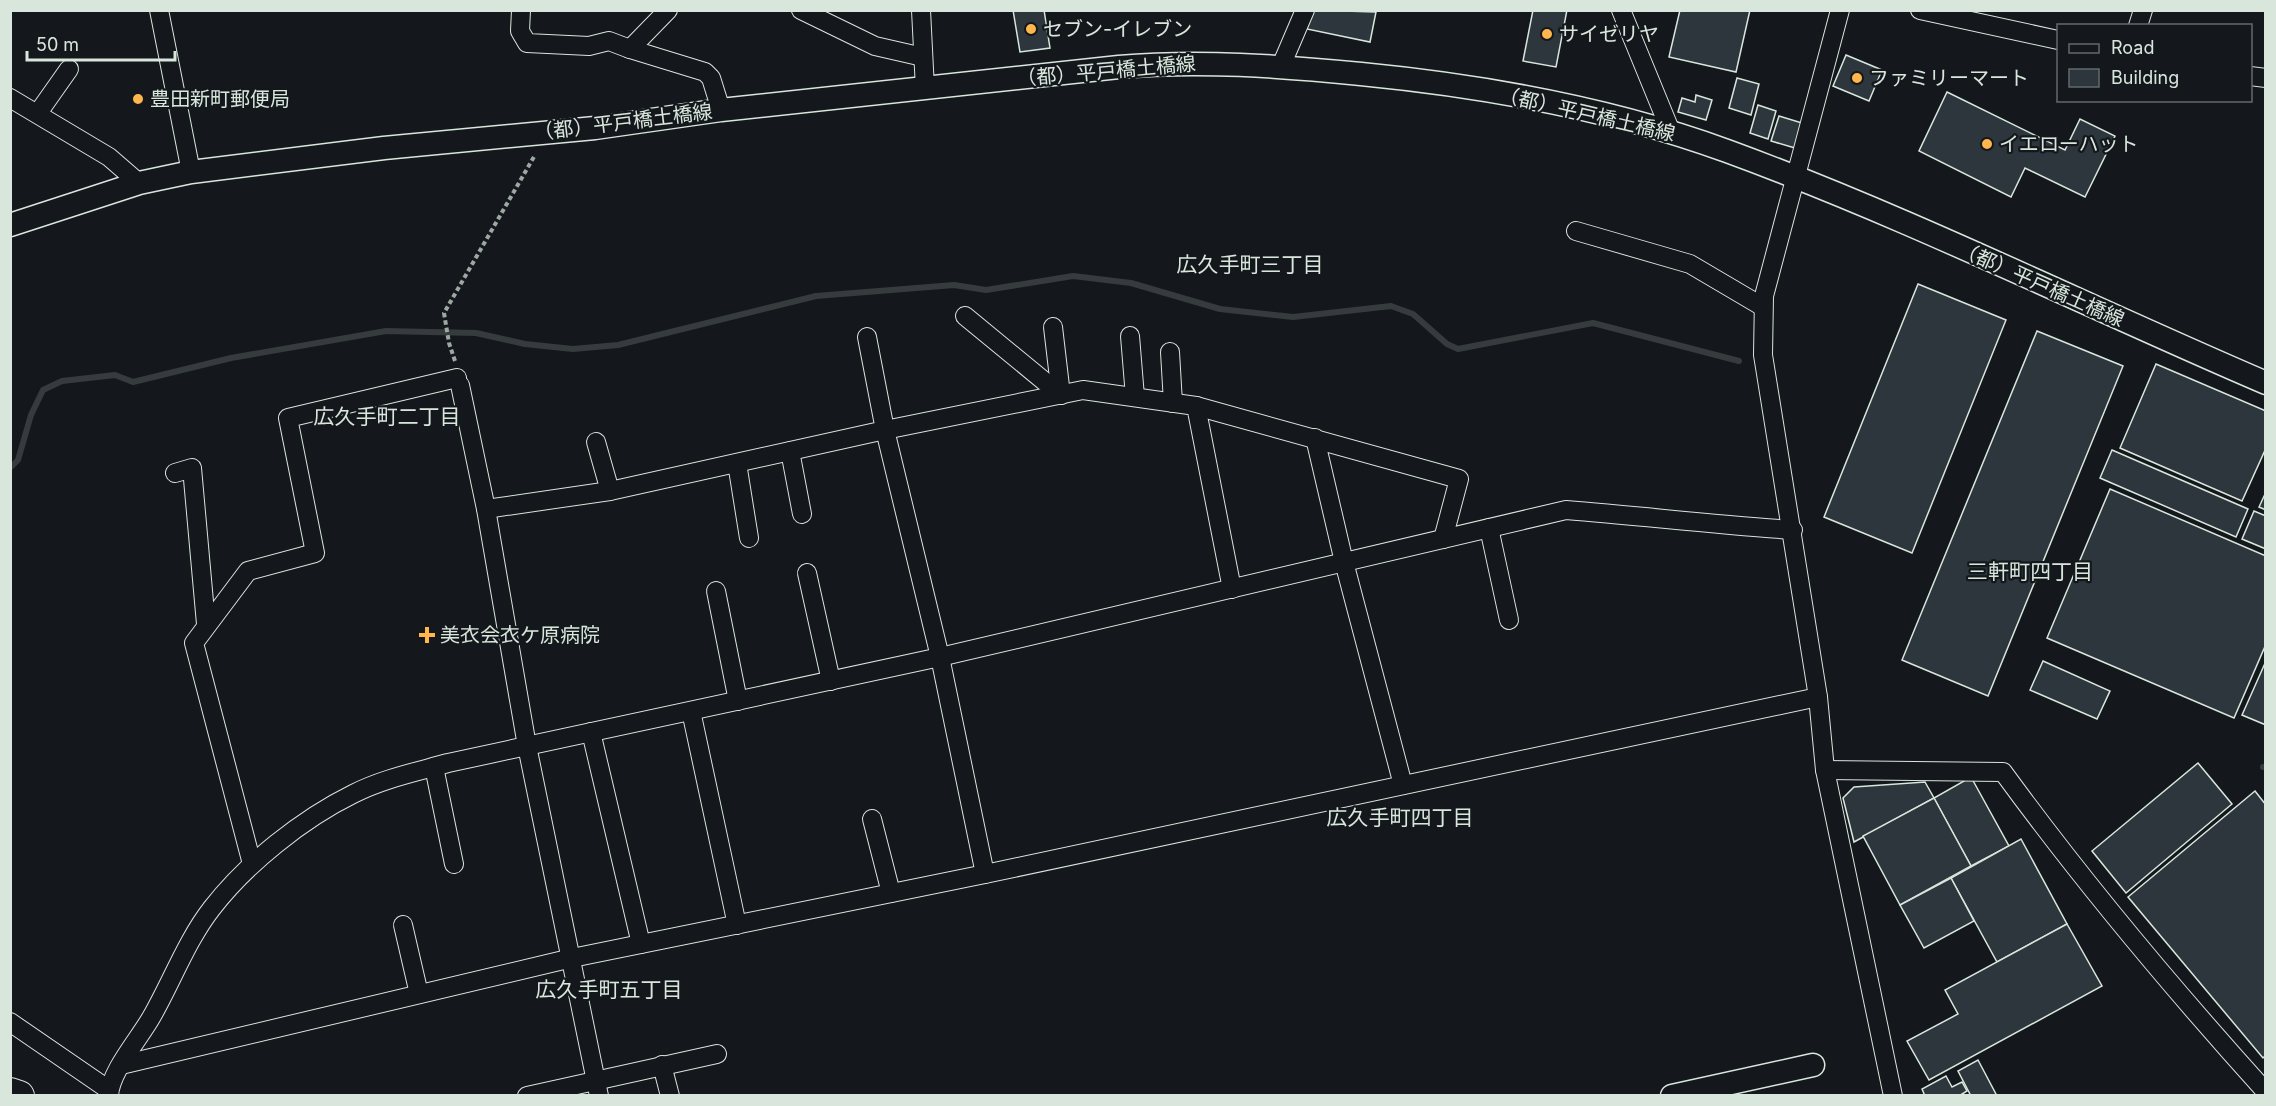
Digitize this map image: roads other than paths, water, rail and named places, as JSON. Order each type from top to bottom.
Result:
[{"type":"highway","points":[[10,1093],[18,1095]]},
{"type":"street","points":[[159,10],[191,172]]},
{"type":"street","points":[[521,10],[520,31],[527,42],[589,46],[609,41],[705,72],[711,78],[721,110]]},
{"type":"street","points":[[630,49],[668,10]]},
{"type":"street","points":[[801,10],[875,45],[923,57]]},
{"type":"street","points":[[921,10],[925,89]]},
{"type":"street","points":[[1281,66],[1305,10]]},
{"type":"street","points":[[1621,10],[1671,132]]},
{"type":"street","points":[[1840,10],[1768,278],[1763,307],[1763,355],[1793,530],[1818,697],[1825,770],[1893,1095]]},
{"type":"street","points":[[1920,10],[1979,17],[2057,40]]},
{"type":"street","name":"（都）平戸橋土橋線","points":[[10,225],[139,183],[191,172],[384,148],[547,133],[721,110],[1177,62],[1281,66],[1418,80],[1514,95],[1671,132],[1796,178],[2265,383]]},
{"type":"street","points":[[38,113],[69,69]]},
{"type":"street","points":[[10,98],[108,157],[139,183]]},
{"type":"street","points":[[1576,231],[1690,264],[1763,307]]},
{"type":"street","points":[[965,316],[1060,395]]},
{"type":"street","points":[[1053,327],[1060,395]]},
{"type":"street","points":[[1130,336],[1135,397]]},
{"type":"street","points":[[867,337],[885,430],[940,657],[985,874]]},
{"type":"street","points":[[1170,352],[1173,403]]},
{"type":"street","points":[[252,864],[194,643],[206,624],[248,571],[315,553],[288,418],[459,382],[486,509],[527,746],[598,1087]]},
{"type":"street","points":[[486,509],[610,490],[885,430],[1083,390],[1196,406],[1459,479],[1443,539]]},
{"type":"street","points":[[1196,406],[1232,589]]},
{"type":"street","points":[[1316,438],[1344,562],[1403,785]]},
{"type":"street","points":[[596,442],[610,490]]},
{"type":"street","points":[[790,451],[802,514]]},
{"type":"street","points":[[737,463],[749,538]]},
{"type":"street","points":[[175,473],[192,468],[206,624]]},
{"type":"street","points":[[10,1022],[109,1093],[121,1065],[152,1018],[210,909],[252,864],[318,814],[353,794],[387,780],[434,767],[940,657],[1566,510],[1648,517],[1678,523],[1793,530]]},
{"type":"street","points":[[1489,528],[1509,620]]},
{"type":"street","points":[[807,573],[831,681]]},
{"type":"street","points":[[716,591],[738,701]]},
{"type":"street","points":[[121,1065],[572,958],[985,874],[1818,697]]},
{"type":"street","points":[[691,711],[737,925]]},
{"type":"street","points":[[591,732],[641,944]]},
{"type":"street","points":[[434,767],[454,864]]},
{"type":"street","points":[[1825,770],[2002,772],[2096,892],[2265,1092]]},
{"type":"street","points":[[872,819],[891,893]]},
{"type":"street","points":[[403,925],[419,994]]},
{"type":"street","points":[[527,1095],[598,1087],[662,1065],[717,1054]]},
{"type":"street","points":[[662,1065],[670,1095]]},
{"type":"street","points":[[1672,1095],[1813,1065]]},
{"type":"waterway","points":[[10,468],[18,460],[31,415],[43,390],[62,381],[115,375],[133,382],[231,358],[386,331],[476,333],[525,344],[573,349],[618,345],[816,296],[954,285],[986,290],[1073,276],[1131,283],[1220,309],[1293,317],[1391,306],[1413,314],[1447,344],[1458,349],[1593,323],[1739,361]]},
{"type":"place","name":"セブン-イレブン","points":[[1031,29]]},
{"type":"place","name":"サイゼリヤ","points":[[1547,34]]},
{"type":"place","name":"ファミリーマート","points":[[1857,78]]},
{"type":"place","name":"豊田新町郵便局","points":[[138,99]]},
{"type":"place","name":"イエローハット","points":[[1987,144]]},
{"type":"place","name":"美衣会衣ケ原病院","points":[[427,635]]},
{"type":"district","name":"広久手町三丁目","points":[[1250,265]]},
{"type":"district","name":"広久手町二丁目","points":[[387,417]]},
{"type":"district","name":"三軒町四丁目","points":[[2030,572]]},
{"type":"district","name":"広久手町四丁目","points":[[1400,818]]},
{"type":"district","name":"広久手町五丁目","points":[[609,990]]}]
